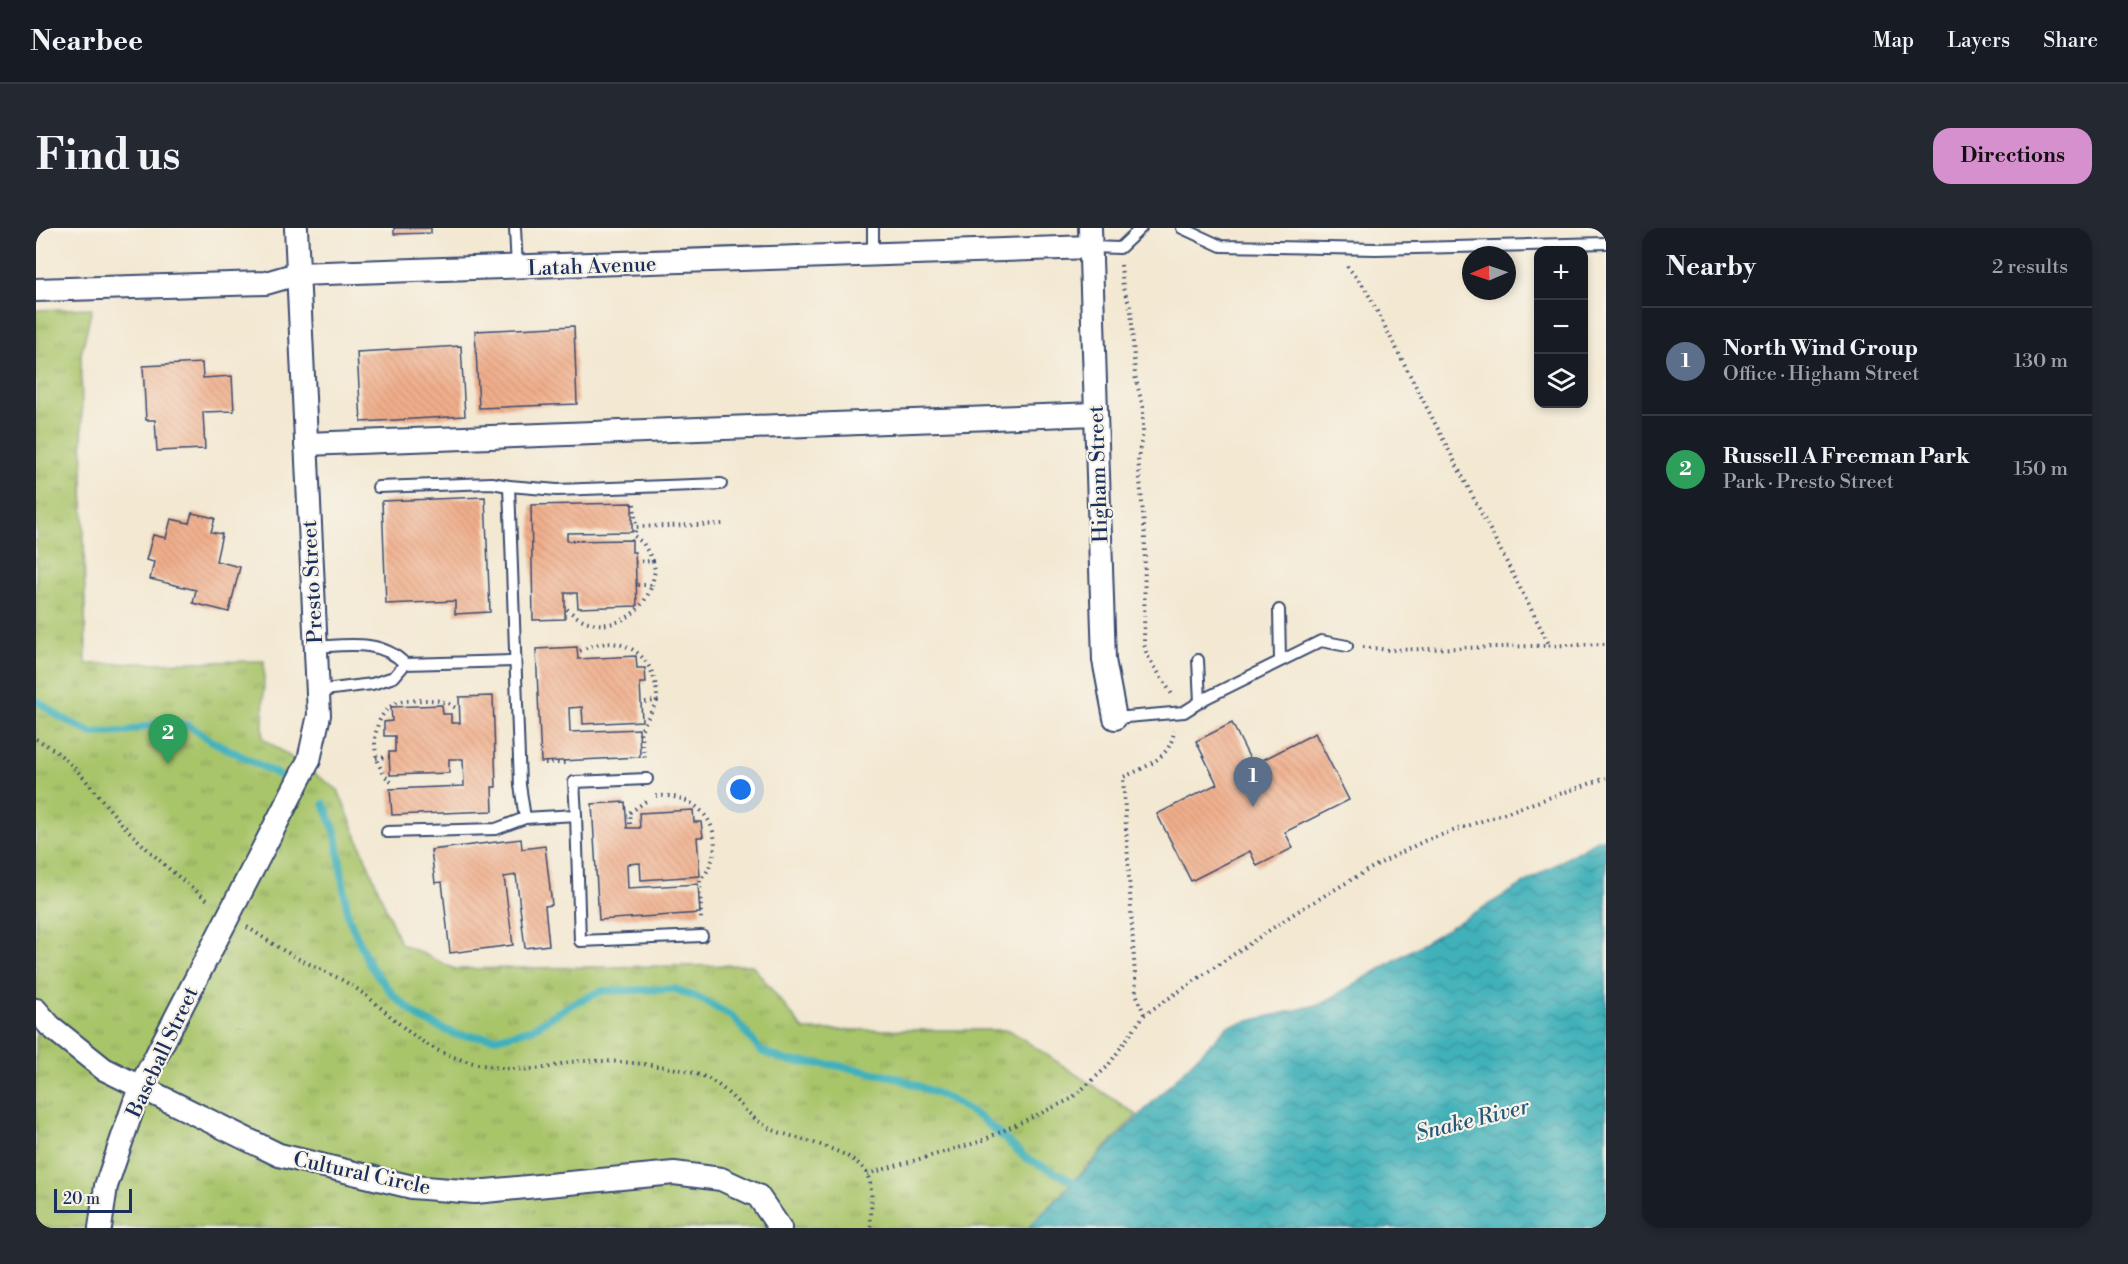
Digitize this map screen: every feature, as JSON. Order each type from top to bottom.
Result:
[{"type":"street","name":"Presto Street","points":[[236,920],[309,760],[319,715],[296,228]]},
{"type":"street","name":"Latah Avenue","points":[[36,290],[266,283],[297,274],[873,255],[1091,238]]},
{"type":"street","name":"Higham Street","points":[[1091,238],[1104,660],[1115,718]]},
{"type":"street","points":[[306,444],[1096,414]]},
{"type":"street","name":"Baseball Street","points":[[100,1228],[106,1186],[140,1087],[236,920]]},
{"type":"street","name":"Cultural Circle","points":[[36,1010],[50,1026],[104,1069],[279,1155],[412,1187],[475,1191],[674,1173],[721,1179],[758,1196],[780,1228]]},
{"type":"lane","points":[[515,228],[517,268]]},
{"type":"lane","points":[[873,228],[873,255]]},
{"type":"lane","points":[[1120,248],[1141,228]]},
{"type":"lane","points":[[1182,228],[1221,246],[1376,249],[1606,243]]},
{"type":"lane","name":"Latah Avenue","points":[[1091,238],[1120,248]]},
{"type":"lane","points":[[378,487],[492,483],[557,490],[721,484]]},
{"type":"lane","points":[[509,486],[514,661],[520,785],[525,818]]},
{"type":"lane","points":[[1279,610],[1280,660]]},
{"type":"lane","points":[[1115,718],[1176,714],[1322,641],[1347,646]]},
{"type":"lane","points":[[315,647],[356,644],[376,647],[396,654],[405,664]]},
{"type":"lane","points":[[1198,660],[1200,702]]},
{"type":"lane","points":[[317,691],[372,684],[394,677],[405,664],[514,661]]},
{"type":"lane","points":[[647,779],[574,782],[580,941],[702,936]]},
{"type":"lane","points":[[387,832],[496,829],[525,818],[576,815]]},
{"type":"path","points":[[1120,248],[1124,288],[1131,309],[1135,376],[1143,407],[1143,433],[1138,458],[1145,537],[1144,644],[1147,655],[1172,693],[1176,714],[1174,735],[1160,757],[1145,768],[1123,777],[1136,993],[1144,1015]]},
{"type":"path","points":[[1332,248],[1365,288],[1550,646]]},
{"type":"path","points":[[567,609],[587,622],[610,624],[627,618],[646,601],[655,570],[653,561],[643,543],[634,536],[636,527],[724,524]]},
{"type":"path","points":[[635,562],[653,561]]},
{"type":"path","points":[[637,585],[652,585]]},
{"type":"path","points":[[580,651],[601,643],[616,643],[634,650],[648,663],[657,682],[657,701],[640,732],[643,759],[653,762]]},
{"type":"path","points":[[1347,646],[1389,650],[1606,644]]},
{"type":"path","points":[[391,782],[376,758],[376,729],[385,712],[400,702],[438,700],[448,702],[457,709]]},
{"type":"path","points":[[645,702],[657,701]]},
{"type":"path","points":[[36,739],[55,749],[81,773],[127,830],[178,878],[211,902]]},
{"type":"path","points":[[376,758],[390,757]]},
{"type":"path","points":[[867,1174],[979,1143],[1021,1125],[1071,1099],[1107,1067],[1144,1015],[1295,913],[1424,841],[1606,778]]},
{"type":"path","points":[[655,789],[656,796]]},
{"type":"path","points":[[630,824],[629,813],[642,802],[656,796],[682,797],[703,812],[712,826],[715,844],[709,870],[700,881],[701,920]]},
{"type":"path","points":[[236,920],[288,953],[354,987],[414,1036],[444,1054],[473,1063],[514,1068],[543,1068],[572,1062],[616,1062],[698,1074],[729,1092],[748,1113],[771,1129],[836,1151],[854,1160],[867,1174],[871,1200],[870,1228]]},
{"type":"green space","points":[[92,308],[81,354],[86,664],[264,661],[263,738],[338,790],[400,943],[455,969],[752,965],[804,1030],[1009,1030],[1137,1115],[1028,1228],[36,1228],[36,310]]},
{"type":"water","name":"Snake River","points":[[1606,838],[1606,1228],[1028,1228],[1228,1026],[1321,1004],[1597,840]]},
{"type":"building","points":[[394,228],[431,228],[431,233],[394,234]]},
{"type":"building","points":[[574,326],[577,404],[479,408],[475,331]]},
{"type":"building","points":[[461,346],[465,416],[361,422],[357,352]]},
{"type":"building","points":[[202,363],[203,378],[232,376],[234,411],[203,412],[205,449],[157,451],[155,420],[146,420],[143,366]]},
{"type":"building","points":[[485,497],[490,612],[455,614],[455,601],[386,604],[382,501]]},
{"type":"building","points":[[632,503],[632,532],[567,533],[567,541],[632,540],[632,552],[635,552],[637,606],[578,608],[577,593],[565,593],[565,619],[533,620],[531,505]]},
{"type":"building","points":[[192,513],[215,518],[211,532],[222,534],[216,561],[240,567],[229,612],[193,603],[196,590],[150,579],[154,562],[146,560],[153,535],[166,538],[171,519],[189,523]]},
{"type":"building","points":[[577,647],[578,659],[636,656],[637,668],[645,668],[646,683],[640,683],[642,721],[583,724],[582,707],[569,708],[570,732],[639,729],[640,757],[541,762],[536,649]]},
{"type":"building","points":[[493,696],[496,787],[492,787],[493,811],[392,815],[390,789],[464,786],[463,759],[449,759],[449,773],[390,775],[389,752],[395,752],[395,736],[384,736],[384,722],[392,721],[391,707],[442,705],[443,714],[451,714],[451,723],[460,723],[459,697]]},
{"type":"building","points":[[1232,723],[1253,765],[1315,733],[1349,800],[1285,832],[1293,848],[1257,866],[1250,851],[1191,881],[1157,814],[1217,784],[1196,741]]},
{"type":"building","points":[[625,802],[627,828],[640,828],[639,813],[693,810],[694,822],[701,822],[703,837],[697,837],[700,876],[641,880],[640,863],[627,864],[628,888],[698,884],[700,913],[599,920],[592,804]]},
{"type":"building","points":[[521,839],[522,849],[545,846],[552,905],[545,906],[549,945],[525,948],[516,875],[504,877],[513,945],[450,953],[442,882],[435,883],[431,850]]},
{"type":"waterway","points":[[36,700],[60,717],[92,733],[124,732],[158,723],[188,725],[212,741],[279,775]]},
{"type":"waterway","points":[[324,804],[336,834],[348,916],[369,964],[394,996],[420,1018],[457,1035],[497,1038],[532,1029],[572,1004],[602,991],[675,989],[705,1001],[733,1017],[761,1051],[787,1061],[834,1065],[895,1077],[948,1098],[981,1118],[1026,1158],[1082,1186]]},
{"type":"place","name":"Russell A Freeman Park","points":[[168,764]]},
{"type":"place","name":"North Wind Group","points":[[1253,807]]}]
